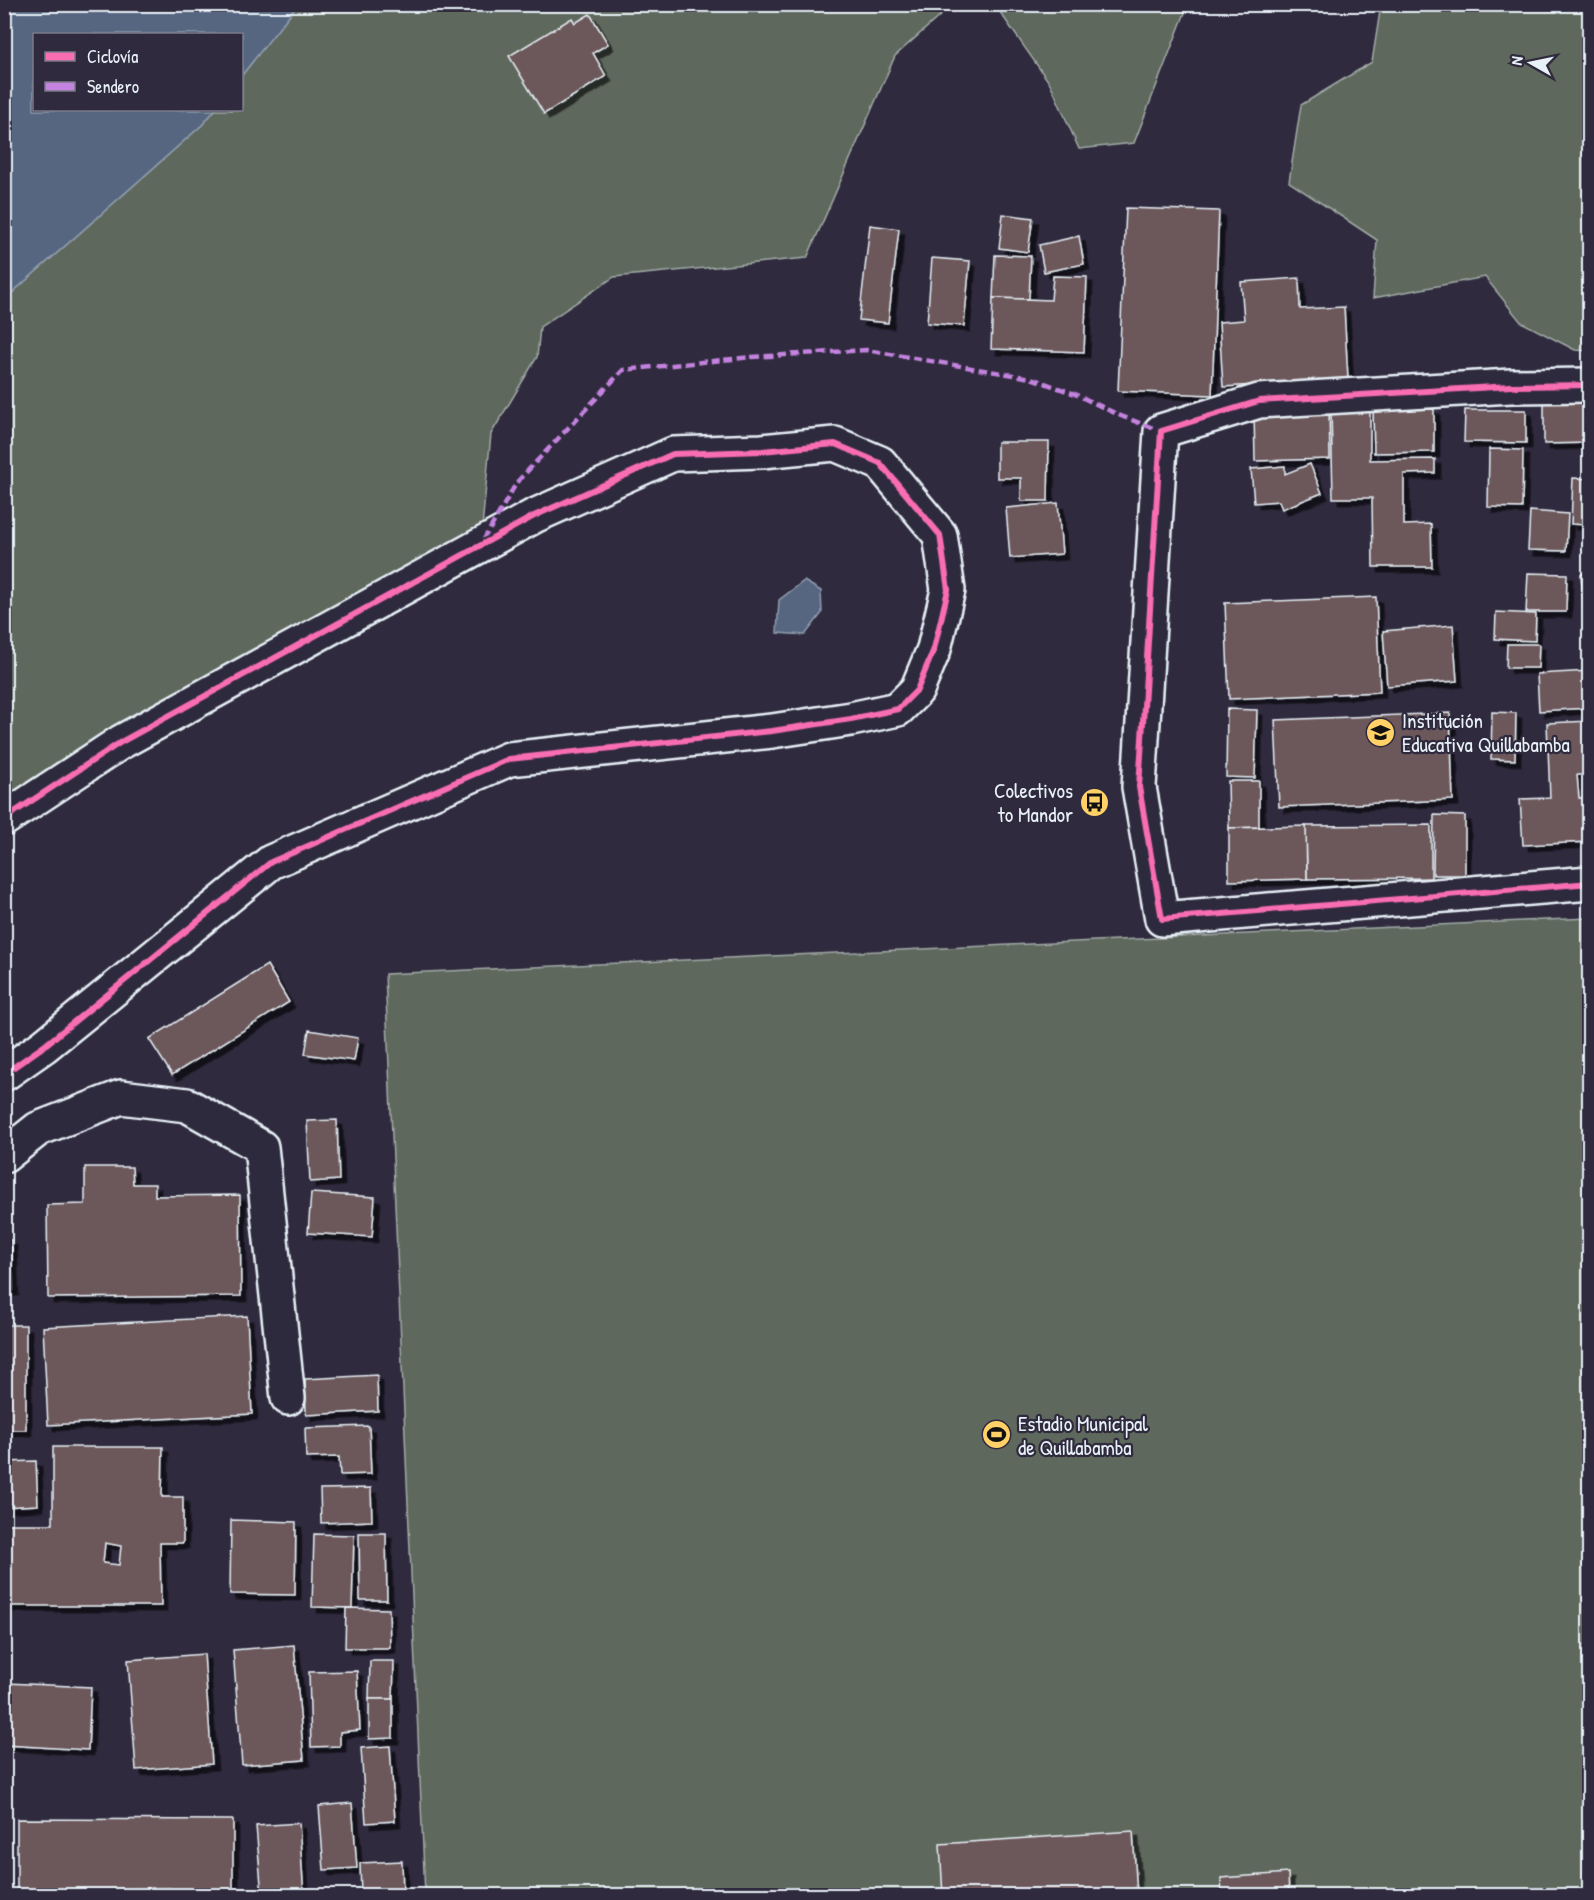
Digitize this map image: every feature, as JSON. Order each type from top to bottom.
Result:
[{"type":"street","points":[[1590,385],[1511,386],[1259,401],[1161,431],[1139,787],[1162,919],[1590,883]]},
{"type":"street","points":[[4,819],[121,742],[534,516],[673,454],[762,451],[835,444],[880,463],[940,535],[948,590],[934,649],[917,690],[898,709],[772,731],[509,759],[271,861],[44,1046],[4,1074]]},
{"type":"street","points":[[4,1156],[38,1129],[121,1097],[187,1105],[261,1147],[288,1398]]},
{"type":"green space","points":[[297,5],[952,5],[895,56],[807,258],[614,277],[540,327],[537,357],[491,434],[480,547],[5,820],[5,299],[202,125],[214,111],[243,111],[243,74]]},
{"type":"green space","points":[[995,5],[1188,5],[1134,143],[1079,149],[1051,85]]},
{"type":"green space","points":[[1381,5],[1589,5],[1589,351],[1575,350],[1521,322],[1485,277],[1373,298],[1377,240],[1289,182],[1301,105],[1372,62]]},
{"type":"green space","name":"Estadio Municipal de Quillabamba","points":[[1589,918],[1589,1895],[425,1895],[385,974]]},
{"type":"water","points":[[5,4],[297,5],[243,74],[243,33],[33,33],[33,111],[214,111],[202,125],[5,299]]},
{"type":"water","points":[[804,581],[821,591],[822,613],[805,635],[777,633],[779,600]]},
{"type":"building","points":[[590,14],[608,44],[593,53],[606,76],[544,114],[509,56],[572,18],[575,23]]},
{"type":"building","points":[[1126,208],[1219,211],[1212,395],[1118,391]]},
{"type":"building","points":[[1003,214],[1033,218],[1028,252],[999,248]]},
{"type":"building","points":[[870,225],[899,229],[888,323],[859,320]]},
{"type":"building","points":[[1079,236],[1084,264],[1044,272],[1039,245]]},
{"type":"building","points":[[995,255],[1031,256],[1029,299],[993,298]]},
{"type":"building","points":[[932,258],[970,261],[964,326],[927,323]]},
{"type":"building","points":[[1053,276],[1087,277],[1084,352],[991,349],[993,298],[1051,300]]},
{"type":"building","points":[[1299,278],[1300,309],[1344,307],[1348,379],[1223,387],[1219,322],[1244,320],[1241,282]]},
{"type":"building","points":[[1590,400],[1590,443],[1544,444],[1544,401]]},
{"type":"building","points":[[1329,409],[1330,459],[1255,461],[1254,412]]},
{"type":"building","points":[[1434,409],[1434,452],[1374,453],[1373,410]]},
{"type":"building","points":[[1465,410],[1526,410],[1526,443],[1464,442]]},
{"type":"building","points":[[1331,411],[1370,411],[1370,460],[1435,459],[1435,473],[1404,474],[1404,525],[1431,524],[1432,567],[1373,567],[1372,498],[1333,498]]},
{"type":"building","points":[[997,442],[1049,442],[1048,501],[1021,501],[1021,478],[997,478]]},
{"type":"building","points":[[1489,449],[1523,450],[1522,508],[1488,507]]},
{"type":"building","points":[[1310,464],[1322,493],[1282,509],[1279,501],[1254,503],[1251,469],[1285,466],[1285,474]]},
{"type":"building","points":[[1573,478],[1590,479],[1590,525],[1571,524]]},
{"type":"building","points":[[1058,503],[1062,554],[1010,558],[1006,508]]},
{"type":"building","points":[[1530,511],[1568,514],[1566,551],[1528,550]]},
{"type":"building","points":[[1528,573],[1567,574],[1566,612],[1526,612]]},
{"type":"building","points":[[1590,573],[1590,616],[1584,616],[1581,574]]},
{"type":"building","points":[[1376,597],[1380,692],[1229,699],[1225,603]]},
{"type":"building","points":[[1496,612],[1536,614],[1535,641],[1495,639]]},
{"type":"building","points":[[1453,625],[1457,681],[1387,686],[1383,631]]},
{"type":"building","points":[[1507,644],[1539,644],[1538,668],[1506,668]]},
{"type":"building","points":[[1590,671],[1590,708],[1539,711],[1537,674]]},
{"type":"building","points":[[1227,709],[1257,710],[1255,778],[1226,777]]},
{"type":"building","points":[[1492,712],[1516,713],[1515,760],[1491,759]]},
{"type":"building","points":[[1450,713],[1453,800],[1279,807],[1275,720]]},
{"type":"building","points":[[1590,721],[1590,775],[1577,775],[1579,798],[1590,798],[1590,842],[1523,845],[1520,799],[1550,798],[1547,723]]},
{"type":"building","points":[[1228,781],[1259,781],[1259,827],[1229,828]]},
{"type":"building","points":[[1434,815],[1465,816],[1465,875],[1433,875]]},
{"type":"building","points":[[1431,825],[1431,878],[1307,879],[1306,826]]},
{"type":"building","points":[[1306,826],[1307,879],[1229,881],[1229,828]]},
{"type":"building","points":[[267,965],[289,1002],[172,1075],[149,1039]]},
{"type":"building","points":[[309,1030],[358,1038],[354,1061],[305,1054]]},
{"type":"building","points":[[337,1120],[339,1180],[310,1182],[307,1121]]},
{"type":"building","points":[[85,1167],[132,1167],[133,1184],[155,1184],[155,1196],[240,1195],[241,1296],[48,1298],[47,1205],[85,1204]]},
{"type":"building","points":[[311,1193],[375,1197],[372,1237],[308,1233]]},
{"type":"building","points":[[4,1240],[11,1240],[13,1290],[4,1290]]},
{"type":"building","points":[[247,1316],[252,1414],[48,1425],[43,1327]]},
{"type":"building","points":[[4,1325],[26,1325],[26,1430],[4,1430]]},
{"type":"building","points":[[377,1375],[378,1411],[306,1415],[305,1379]]},
{"type":"building","points":[[369,1426],[371,1474],[340,1475],[339,1457],[306,1458],[305,1428]]},
{"type":"building","points":[[53,1447],[163,1447],[162,1497],[183,1497],[183,1543],[160,1543],[161,1606],[4,1606],[4,1524],[53,1524]],"holes":[[[105,1543],[121,1546],[119,1565],[103,1563]]]},
{"type":"building","points":[[36,1461],[38,1505],[4,1507],[4,1462]]},
{"type":"building","points":[[371,1488],[372,1521],[321,1523],[320,1489]]},
{"type":"building","points":[[231,1520],[296,1522],[295,1595],[230,1594]]},
{"type":"building","points":[[359,1533],[386,1533],[387,1600],[360,1600]]},
{"type":"building","points":[[314,1534],[354,1535],[352,1608],[312,1607]]},
{"type":"building","points":[[346,1608],[389,1609],[390,1648],[345,1648]]},
{"type":"building","points":[[294,1645],[304,1760],[242,1765],[233,1650]]},
{"type":"building","points":[[204,1654],[212,1764],[136,1770],[128,1660]]},
{"type":"building","points":[[370,1661],[394,1661],[393,1699],[369,1699]]},
{"type":"building","points":[[357,1671],[360,1730],[340,1732],[340,1746],[311,1747],[309,1672]]},
{"type":"building","points":[[7,1683],[91,1687],[88,1750],[4,1745]]},
{"type":"building","points":[[369,1699],[393,1699],[393,1738],[369,1739]]},
{"type":"building","points":[[390,1746],[395,1821],[366,1823],[361,1748]]},
{"type":"building","points":[[352,1803],[357,1868],[324,1870],[319,1806]]},
{"type":"building","points":[[17,1819],[233,1820],[233,1896],[170,1896],[170,1888],[121,1889],[122,1896],[17,1896]]},
{"type":"building","points":[[299,1823],[304,1896],[262,1896],[256,1826]]},
{"type":"building","points":[[1133,1831],[1137,1896],[943,1896],[940,1844]]},
{"type":"building","points":[[402,1861],[403,1896],[361,1896],[360,1863]]},
{"type":"building","points":[[1288,1873],[1289,1896],[1222,1896],[1221,1878]]},
{"type":"marked path","points":[[483,541],[517,482],[623,370],[752,357],[866,350],[1031,378],[1161,431]]},
{"type":"cycle path","points":[[1590,385],[1511,386],[1259,401],[1161,431],[1139,787],[1162,919],[1590,883]]},
{"type":"cycle path","points":[[4,819],[121,742],[534,516],[673,454],[762,451],[835,444],[880,463],[940,535],[948,590],[934,649],[917,690],[898,709],[772,731],[509,759],[271,862],[44,1046],[4,1074]]},
{"type":"place","name":"Institución Educativa Quillabamba","points":[[1381,732]]},
{"type":"place","name":"Colectivos to Mandor","points":[[1094,802]]},
{"type":"place","name":"Estadio Municipal de Quillabamba","points":[[997,1435]]}]
